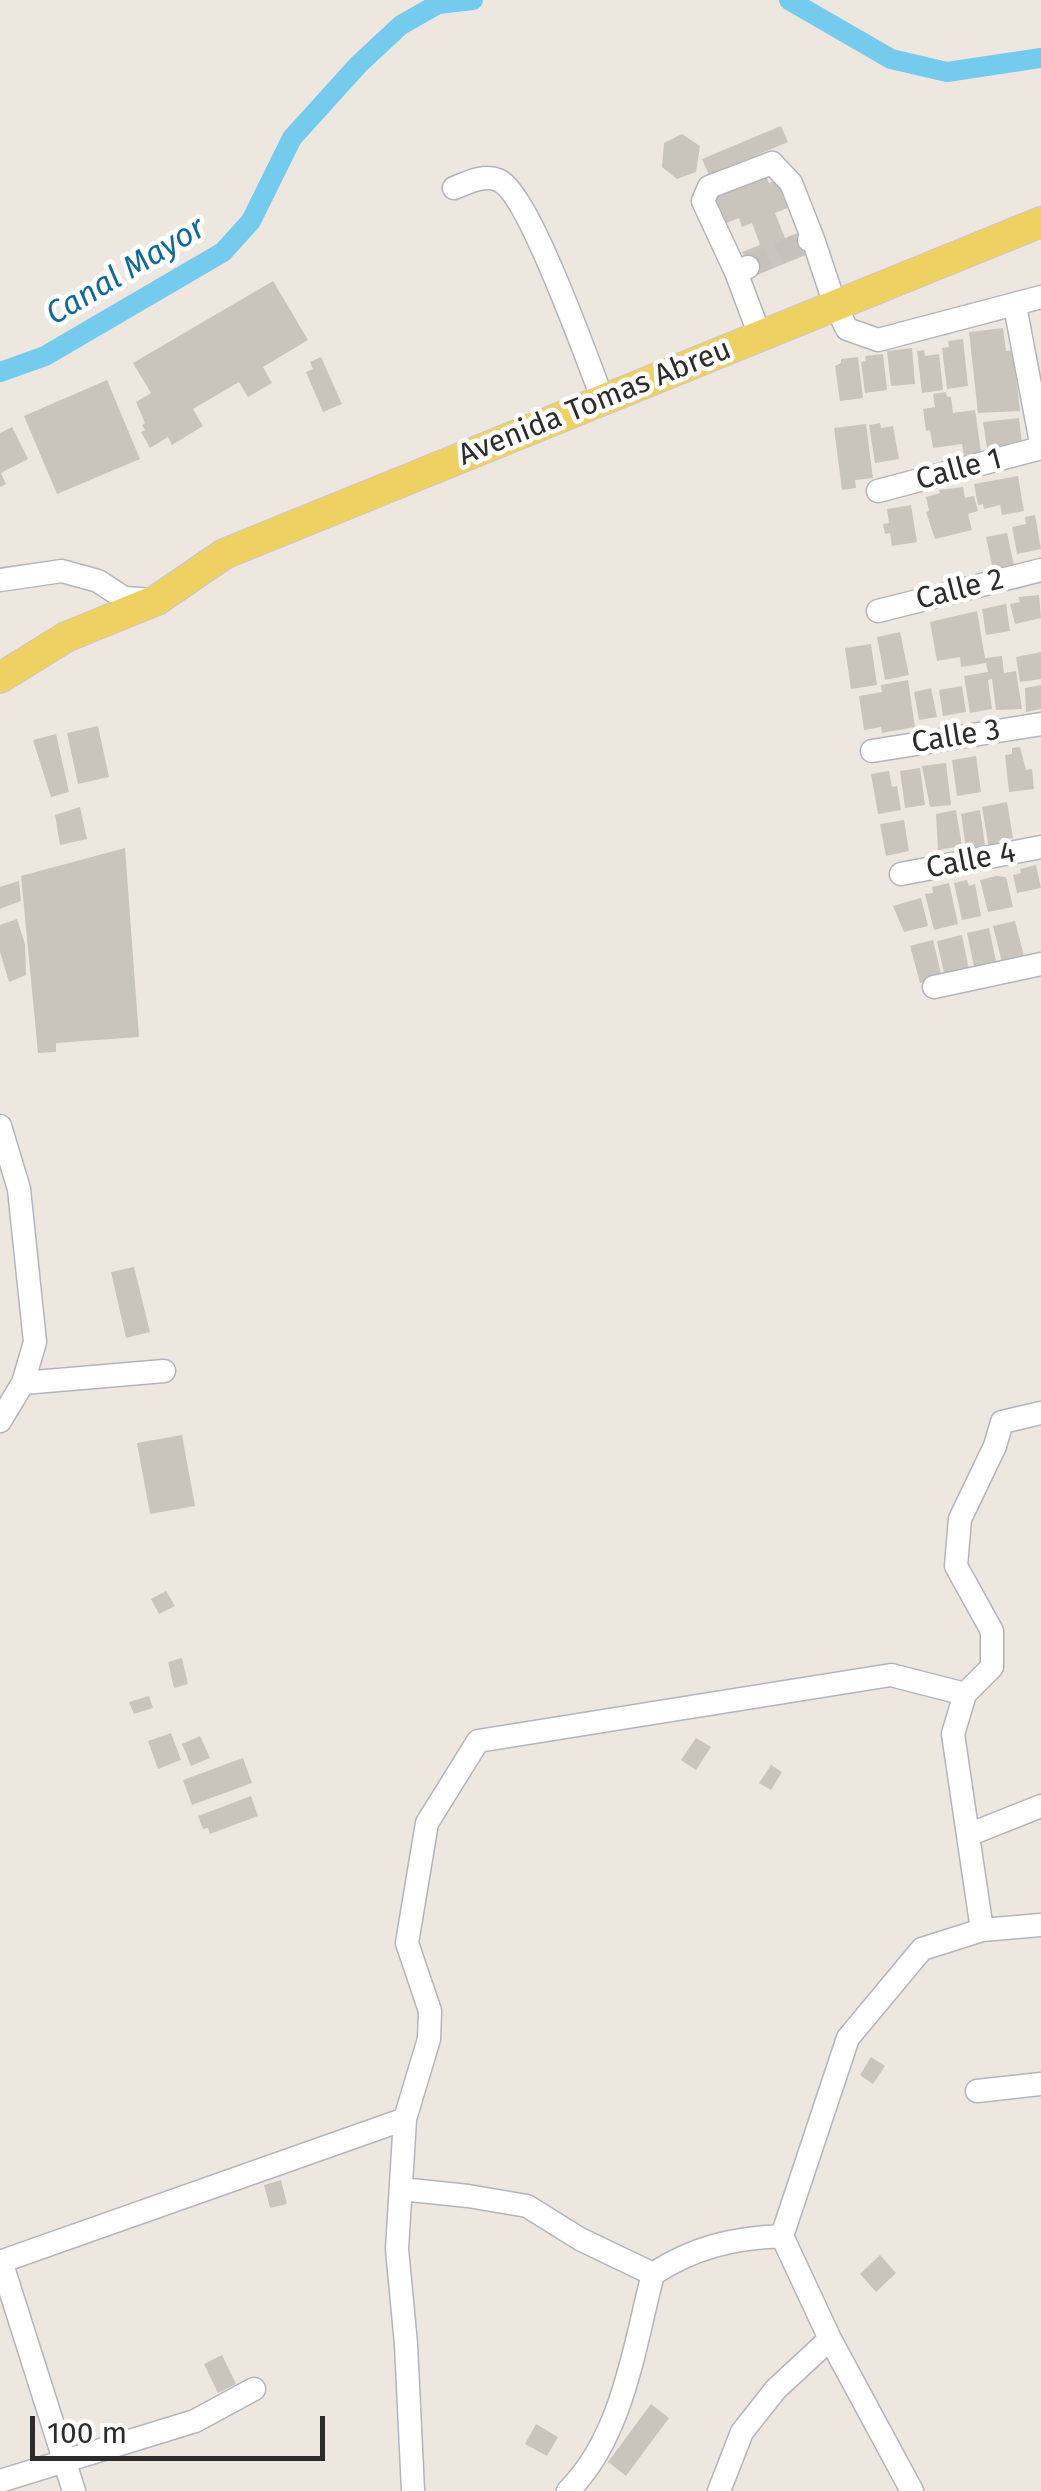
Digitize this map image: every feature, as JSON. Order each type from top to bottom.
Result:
[{"type":"main road","name":"Avenida Tomas Abreu","points":[[0,678],[66,637],[158,600],[224,554],[1041,222]]},
{"type":"street","points":[[760,336],[742,270],[703,201],[709,187],[772,163],[792,183],[846,329],[878,340],[1041,296]]},
{"type":"street","points":[[454,188],[478,179],[496,178],[510,187],[530,220],[603,400]]},
{"type":"street","points":[[1015,306],[1041,446]]},
{"type":"street","name":"Calle 1","points":[[878,492],[1041,446]]},
{"type":"street","points":[[0,580],[62,570],[98,581],[124,598],[158,600]]},
{"type":"street","name":"Calle 2","points":[[878,611],[1041,570]]},
{"type":"street","name":"Calle 3","points":[[872,750],[1041,724]]},
{"type":"street","name":"Calle 4","points":[[901,874],[1041,847]]},
{"type":"street","points":[[934,987],[1041,964]]},
{"type":"street","points":[[0,1126],[18,1189],[35,1342],[23,1383],[0,1421]]},
{"type":"street","points":[[23,1383],[164,1371]]},
{"type":"street","points":[[982,1930],[953,1734],[965,1694],[992,1667],[992,1631],[956,1566],[960,1519],[995,1446],[1002,1422],[1041,1413]]},
{"type":"street","points":[[413,2491],[397,2248],[405,2120],[429,2039],[430,2011],[407,1944],[427,1822],[478,1741],[891,1675],[965,1694]]},
{"type":"street","points":[[968,1835],[1041,1806]]},
{"type":"street","points":[[912,2491],[830,2339],[782,2236],[848,2038],[922,1949],[982,1930],[1041,1925]]},
{"type":"street","points":[[976,2091],[1041,2084]]},
{"type":"street","points":[[74,2491],[1,2262],[405,2120]]},
{"type":"street","points":[[400,2189],[526,2206],[653,2274]]},
{"type":"street","points":[[568,2491],[581,2478],[615,2419],[653,2274],[671,2263],[737,2238],[782,2236]]},
{"type":"street","points":[[719,2491],[742,2432],[776,2389],[830,2339]]},
{"type":"street","points":[[0,2481],[195,2421],[254,2389]]},
{"type":"building","points":[[781,126],[788,142],[709,175],[702,159]]},
{"type":"building","points":[[682,134],[700,146],[696,172],[677,179],[662,167],[664,143]]},
{"type":"building","points":[[765,173],[769,183],[778,179],[790,207],[775,213],[785,238],[805,230],[813,252],[752,277],[742,252],[760,245],[752,223],[742,227],[739,218],[724,224],[711,195]]},
{"type":"building","points":[[273,281],[308,340],[263,367],[272,383],[248,397],[239,382],[193,409],[203,426],[172,445],[168,437],[150,448],[141,432],[145,423],[136,402],[151,393],[133,363]]},
{"type":"building","points":[[1003,328],[1006,351],[1013,350],[1020,411],[978,413],[969,332]]},
{"type":"building","points":[[963,339],[968,386],[947,389],[942,348],[949,347],[948,341]]},
{"type":"building","points":[[912,348],[915,384],[891,386],[887,351]]},
{"type":"building","points":[[924,350],[925,356],[939,354],[943,390],[922,393],[917,351]]},
{"type":"building","points":[[883,354],[887,390],[865,393],[861,362],[866,361],[865,356]]},
{"type":"building","points":[[321,357],[342,404],[323,412],[306,372],[313,369],[310,362]]},
{"type":"building","points":[[858,357],[863,398],[840,401],[835,366],[841,359]]},
{"type":"building","points":[[107,380],[140,459],[57,494],[24,416]]},
{"type":"building","points":[[946,392],[951,397],[953,413],[975,410],[981,452],[964,455],[962,444],[933,448],[923,409],[935,407],[933,394]]},
{"type":"building","points":[[1019,418],[1022,443],[987,448],[983,422]]},
{"type":"building","points":[[880,423],[881,428],[893,426],[899,459],[875,463],[869,425]]},
{"type":"building","points":[[866,424],[873,478],[855,480],[856,488],[842,490],[834,428]]},
{"type":"building","points":[[12,427],[28,459],[1,473],[6,484],[0,487],[0,433]]},
{"type":"building","points":[[1018,476],[1024,511],[1002,515],[1000,505],[984,509],[983,504],[978,505],[974,484]]},
{"type":"building","points":[[963,487],[965,498],[974,496],[978,511],[968,514],[972,530],[935,539],[926,512],[926,497],[940,493],[939,490]]},
{"type":"building","points":[[911,505],[917,542],[892,546],[890,533],[885,534],[883,524],[889,523],[887,509]]},
{"type":"building","points":[[1035,515],[1041,549],[1017,554],[1012,527],[1026,524],[1025,517]]},
{"type":"building","points":[[1007,533],[1014,565],[993,570],[986,537]]},
{"type":"building","points":[[1039,595],[1041,618],[1015,624],[1010,604],[1020,602],[1018,597]]},
{"type":"building","points":[[1006,604],[1010,631],[986,635],[982,609]]},
{"type":"building","points":[[977,611],[985,658],[1002,656],[1004,673],[1016,671],[1022,709],[996,710],[992,679],[988,680],[992,709],[970,713],[964,676],[988,672],[986,663],[961,667],[960,657],[937,661],[930,622]]},
{"type":"building","points":[[900,632],[909,675],[885,680],[877,637]]},
{"type":"building","points":[[871,644],[877,685],[851,689],[845,648]]},
{"type":"building","points":[[1041,652],[1041,679],[1020,682],[1016,657]]},
{"type":"building","points":[[908,680],[915,727],[882,733],[881,727],[864,730],[859,696],[882,692],[881,685]]},
{"type":"building","points":[[1041,685],[1041,709],[1026,712],[1025,688]]},
{"type":"building","points":[[962,686],[966,712],[943,716],[939,690]]},
{"type":"building","points":[[931,688],[937,717],[919,720],[914,692]]},
{"type":"building","points":[[98,726],[109,777],[78,784],[67,733]]},
{"type":"building","points":[[56,734],[69,792],[51,797],[33,740]]},
{"type":"building","points":[[1020,747],[1026,770],[1032,769],[1034,789],[1009,792],[1005,755]]},
{"type":"building","points":[[976,756],[981,792],[957,796],[952,760]]},
{"type":"building","points":[[946,763],[951,805],[930,807],[922,766]]},
{"type":"building","points":[[920,768],[925,805],[905,808],[900,771]]},
{"type":"building","points":[[889,771],[892,787],[897,786],[901,810],[878,814],[871,774]]},
{"type":"building","points":[[1007,802],[1013,838],[989,848],[982,807]]},
{"type":"building","points":[[80,807],[87,839],[60,845],[55,815]]},
{"type":"building","points":[[956,810],[962,846],[938,850],[936,814]]},
{"type":"building","points":[[980,810],[985,846],[966,849],[961,814]]},
{"type":"building","points":[[904,820],[909,851],[886,856],[880,824]]},
{"type":"building","points":[[125,848],[139,1037],[56,1043],[56,1052],[38,1053],[21,876]]},
{"type":"building","points":[[1036,865],[1041,888],[1017,893],[1013,875]]},
{"type":"building","points":[[1006,877],[1013,907],[988,912],[980,880]]},
{"type":"building","points":[[967,880],[969,886],[975,884],[981,916],[962,920],[954,883]]},
{"type":"building","points":[[19,881],[21,901],[0,909],[0,887]]},
{"type":"building","points":[[949,883],[958,924],[934,930],[925,894],[933,893],[932,887]]},
{"type":"building","points":[[921,898],[928,926],[904,932],[893,906]]},
{"type":"building","points":[[17,919],[25,944],[26,975],[9,982],[0,952],[0,925]]},
{"type":"building","points":[[1015,921],[1024,956],[1002,962],[993,926]]},
{"type":"building","points":[[989,928],[997,966],[975,971],[967,933]]},
{"type":"building","points":[[962,935],[969,970],[953,978],[952,972],[944,973],[937,941]]},
{"type":"building","points":[[933,940],[942,978],[920,983],[910,946]]},
{"type":"building","points":[[134,1267],[150,1332],[126,1338],[111,1272]]},
{"type":"building","points":[[182,1435],[195,1506],[150,1514],[137,1443]]},
{"type":"building","points":[[166,1591],[175,1606],[159,1614],[151,1599]]},
{"type":"building","points":[[182,1658],[188,1684],[174,1688],[168,1662]]},
{"type":"building","points":[[149,1696],[153,1708],[134,1714],[129,1702]]},
{"type":"building","points":[[171,1733],[181,1760],[158,1769],[148,1741]]},
{"type":"building","points":[[200,1736],[210,1758],[191,1766],[182,1744]]},
{"type":"building","points":[[696,1738],[711,1747],[696,1770],[681,1760]]},
{"type":"building","points":[[243,1758],[252,1783],[192,1805],[183,1780]]},
{"type":"building","points":[[771,1765],[782,1772],[771,1790],[759,1783]]},
{"type":"building","points":[[251,1796],[258,1816],[210,1834],[208,1828],[203,1829],[198,1816]]},
{"type":"building","points":[[871,2057],[885,2066],[873,2084],[860,2075]]},
{"type":"building","points":[[281,2180],[287,2204],[270,2208],[264,2185]]},
{"type":"building","points":[[880,2255],[896,2273],[876,2292],[860,2274]]},
{"type":"building","points":[[222,2355],[236,2384],[218,2393],[204,2364]]},
{"type":"building","points":[[651,2404],[669,2418],[626,2476],[608,2462]]},
{"type":"building","points":[[536,2424],[558,2437],[547,2456],[525,2444]]},
{"type":"waterway","name":"Canal Mayor","points":[[0,372],[45,356],[223,252],[251,221],[292,138],[359,64],[401,25],[438,4],[473,0]]},
{"type":"waterway","name":"Canal Mayor","points":[[789,0],[891,59],[947,72],[1041,58]]},
{"type":"tunnel","points":[[748,267],[809,240]]}]
